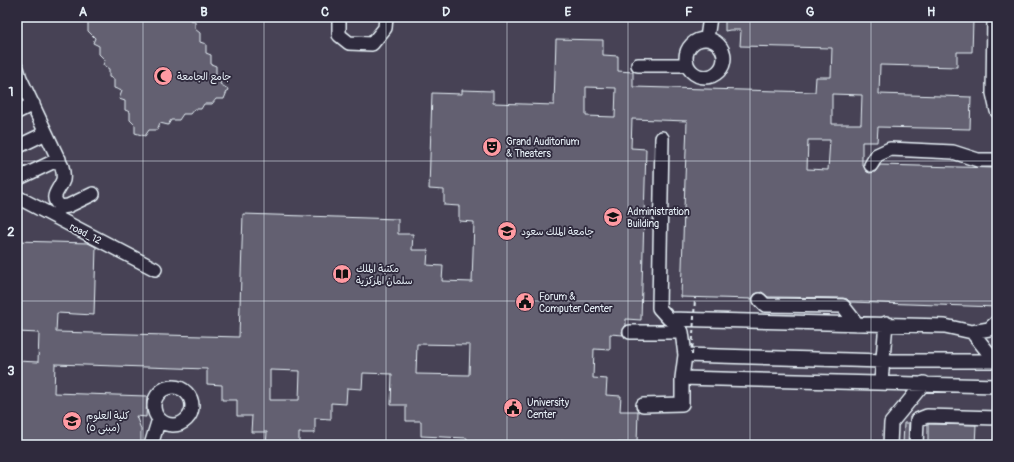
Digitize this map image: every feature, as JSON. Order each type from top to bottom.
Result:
[{"type":"street","points":[[340,17],[339,35],[349,43],[360,44],[372,44],[385,28],[386,17]]},
{"type":"street","points":[[706,38],[710,17]]},
{"type":"street","points":[[994,17],[993,93],[997,111]]},
{"type":"street","points":[[706,38],[713,40],[718,44],[724,54],[724,60],[719,71],[714,75],[702,77],[695,75],[687,65],[685,58],[686,52],[689,46],[700,39],[706,38]]},
{"type":"street","points":[[638,65],[687,65]]},
{"type":"street","points":[[18,75],[59,159],[64,174],[62,182],[55,194],[57,203],[61,207],[68,206],[93,194]]},
{"type":"street","points":[[17,112],[33,104]]},
{"type":"street","points":[[17,147],[46,133]]},
{"type":"street","points":[[662,138],[659,308],[669,319],[857,324],[886,323],[945,326],[972,332],[989,329],[997,322]]},
{"type":"street","points":[[871,165],[876,155],[890,149],[953,152],[978,160],[997,160]]},
{"type":"street","points":[[17,179],[59,159]]},
{"type":"street","name":"road_12","points":[[17,197],[155,269]]},
{"type":"street","points":[[760,300],[765,305],[843,306],[857,324]]},
{"type":"street","points":[[881,382],[886,323]]},
{"type":"street","points":[[630,332],[682,332],[688,355],[682,378],[682,404],[643,406]]},
{"type":"street","points":[[972,332],[996,361]]},
{"type":"street","points":[[688,355],[882,361],[996,361]]},
{"type":"street","points":[[682,378],[997,386]]},
{"type":"street","points":[[890,445],[891,423],[924,383]]},
{"type":"street","points":[[916,445],[917,420],[927,416],[997,418]]},
{"type":"street","points":[[151,445],[159,419]]},
{"type":"path","points":[[688,355],[695,298]]},
{"type":"shaded area","name":"جامعة الملك سعود","points":[[17,17],[997,17],[997,445],[17,445]]},
{"type":"building","name":"جامع الجامعة","points":[[88,17],[189,17],[190,20],[195,21],[195,29],[200,33],[200,42],[206,44],[206,53],[211,55],[211,64],[216,66],[216,75],[222,77],[220,84],[228,89],[224,99],[216,99],[212,104],[204,104],[201,109],[194,109],[190,114],[183,114],[179,120],[171,120],[168,125],[160,123],[157,130],[149,130],[145,136],[135,133],[135,125],[130,120],[130,112],[125,110],[125,101],[119,99],[122,91],[114,88],[114,79],[109,77],[109,69],[103,65],[105,60],[99,54],[99,46],[93,43],[95,38],[88,31]]},
{"type":"building","points":[[725,17],[958,17],[958,19],[973,20],[972,52],[957,52],[957,67],[880,65],[879,94],[971,97],[970,129],[878,127],[877,142],[862,142],[862,165],[867,172],[870,173],[875,172],[880,165],[997,168],[997,307],[850,302],[843,298],[768,297],[762,292],[755,294],[752,299],[681,297],[687,121],[632,119],[631,148],[646,149],[641,320],[626,319],[626,325],[622,332],[623,335],[610,334],[610,350],[594,349],[593,378],[607,379],[606,395],[621,396],[620,411],[638,411],[637,443],[561,441],[561,444],[467,442],[467,438],[421,436],[421,421],[406,421],[406,405],[391,405],[392,374],[363,373],[362,389],[347,388],[346,404],[331,403],[331,419],[315,418],[315,433],[299,433],[299,445],[266,445],[267,432],[251,432],[252,416],[237,416],[237,400],[222,400],[222,385],[207,384],[207,369],[55,364],[54,393],[147,396],[146,417],[136,416],[141,429],[141,445],[17,445],[17,361],[38,362],[39,333],[17,332],[17,241],[88,243],[96,247],[94,315],[57,313],[56,332],[239,337],[243,214],[398,219],[398,234],[413,234],[412,250],[428,250],[427,265],[443,266],[442,281],[472,282],[474,222],[459,221],[459,206],[444,205],[444,190],[429,189],[432,93],[462,94],[462,90],[493,91],[493,103],[554,105],[556,39],[603,40],[603,55],[618,56],[618,71],[633,72],[633,87],[815,92],[816,77],[831,77],[832,48],[740,46],[741,30],[725,31]],"holes":[[[586,87],[616,88],[615,117],[586,116]],[[832,94],[862,95],[861,124],[832,124]],[[808,140],[830,140],[828,170],[807,169]],[[417,344],[470,345],[469,375],[416,374]],[[270,370],[300,371],[299,400],[270,400]]]},
{"type":"building","points":[[904,423],[909,423],[908,445],[903,445]]},
{"type":"building","points":[[928,424],[976,425],[975,445],[928,445]]},
{"type":"place","name":"جامع الجامعة","points":[[163,76]]},
{"type":"place","name":"Grand Auditorium & Theaters","points":[[492,147]]},
{"type":"place","name":"Administration Building","points":[[613,217]]},
{"type":"place","name":"جامعة الملك سعود","points":[[507,231]]},
{"type":"place","name":"مكتبة الملك سلمان المركزية","points":[[342,274]]},
{"type":"place","name":"Forum & Computer Center","points":[[525,302]]},
{"type":"place","name":"University Center","points":[[513,408]]},
{"type":"place","name":"كلية العلوم (مبنى ٥)","points":[[72,421]]}]
